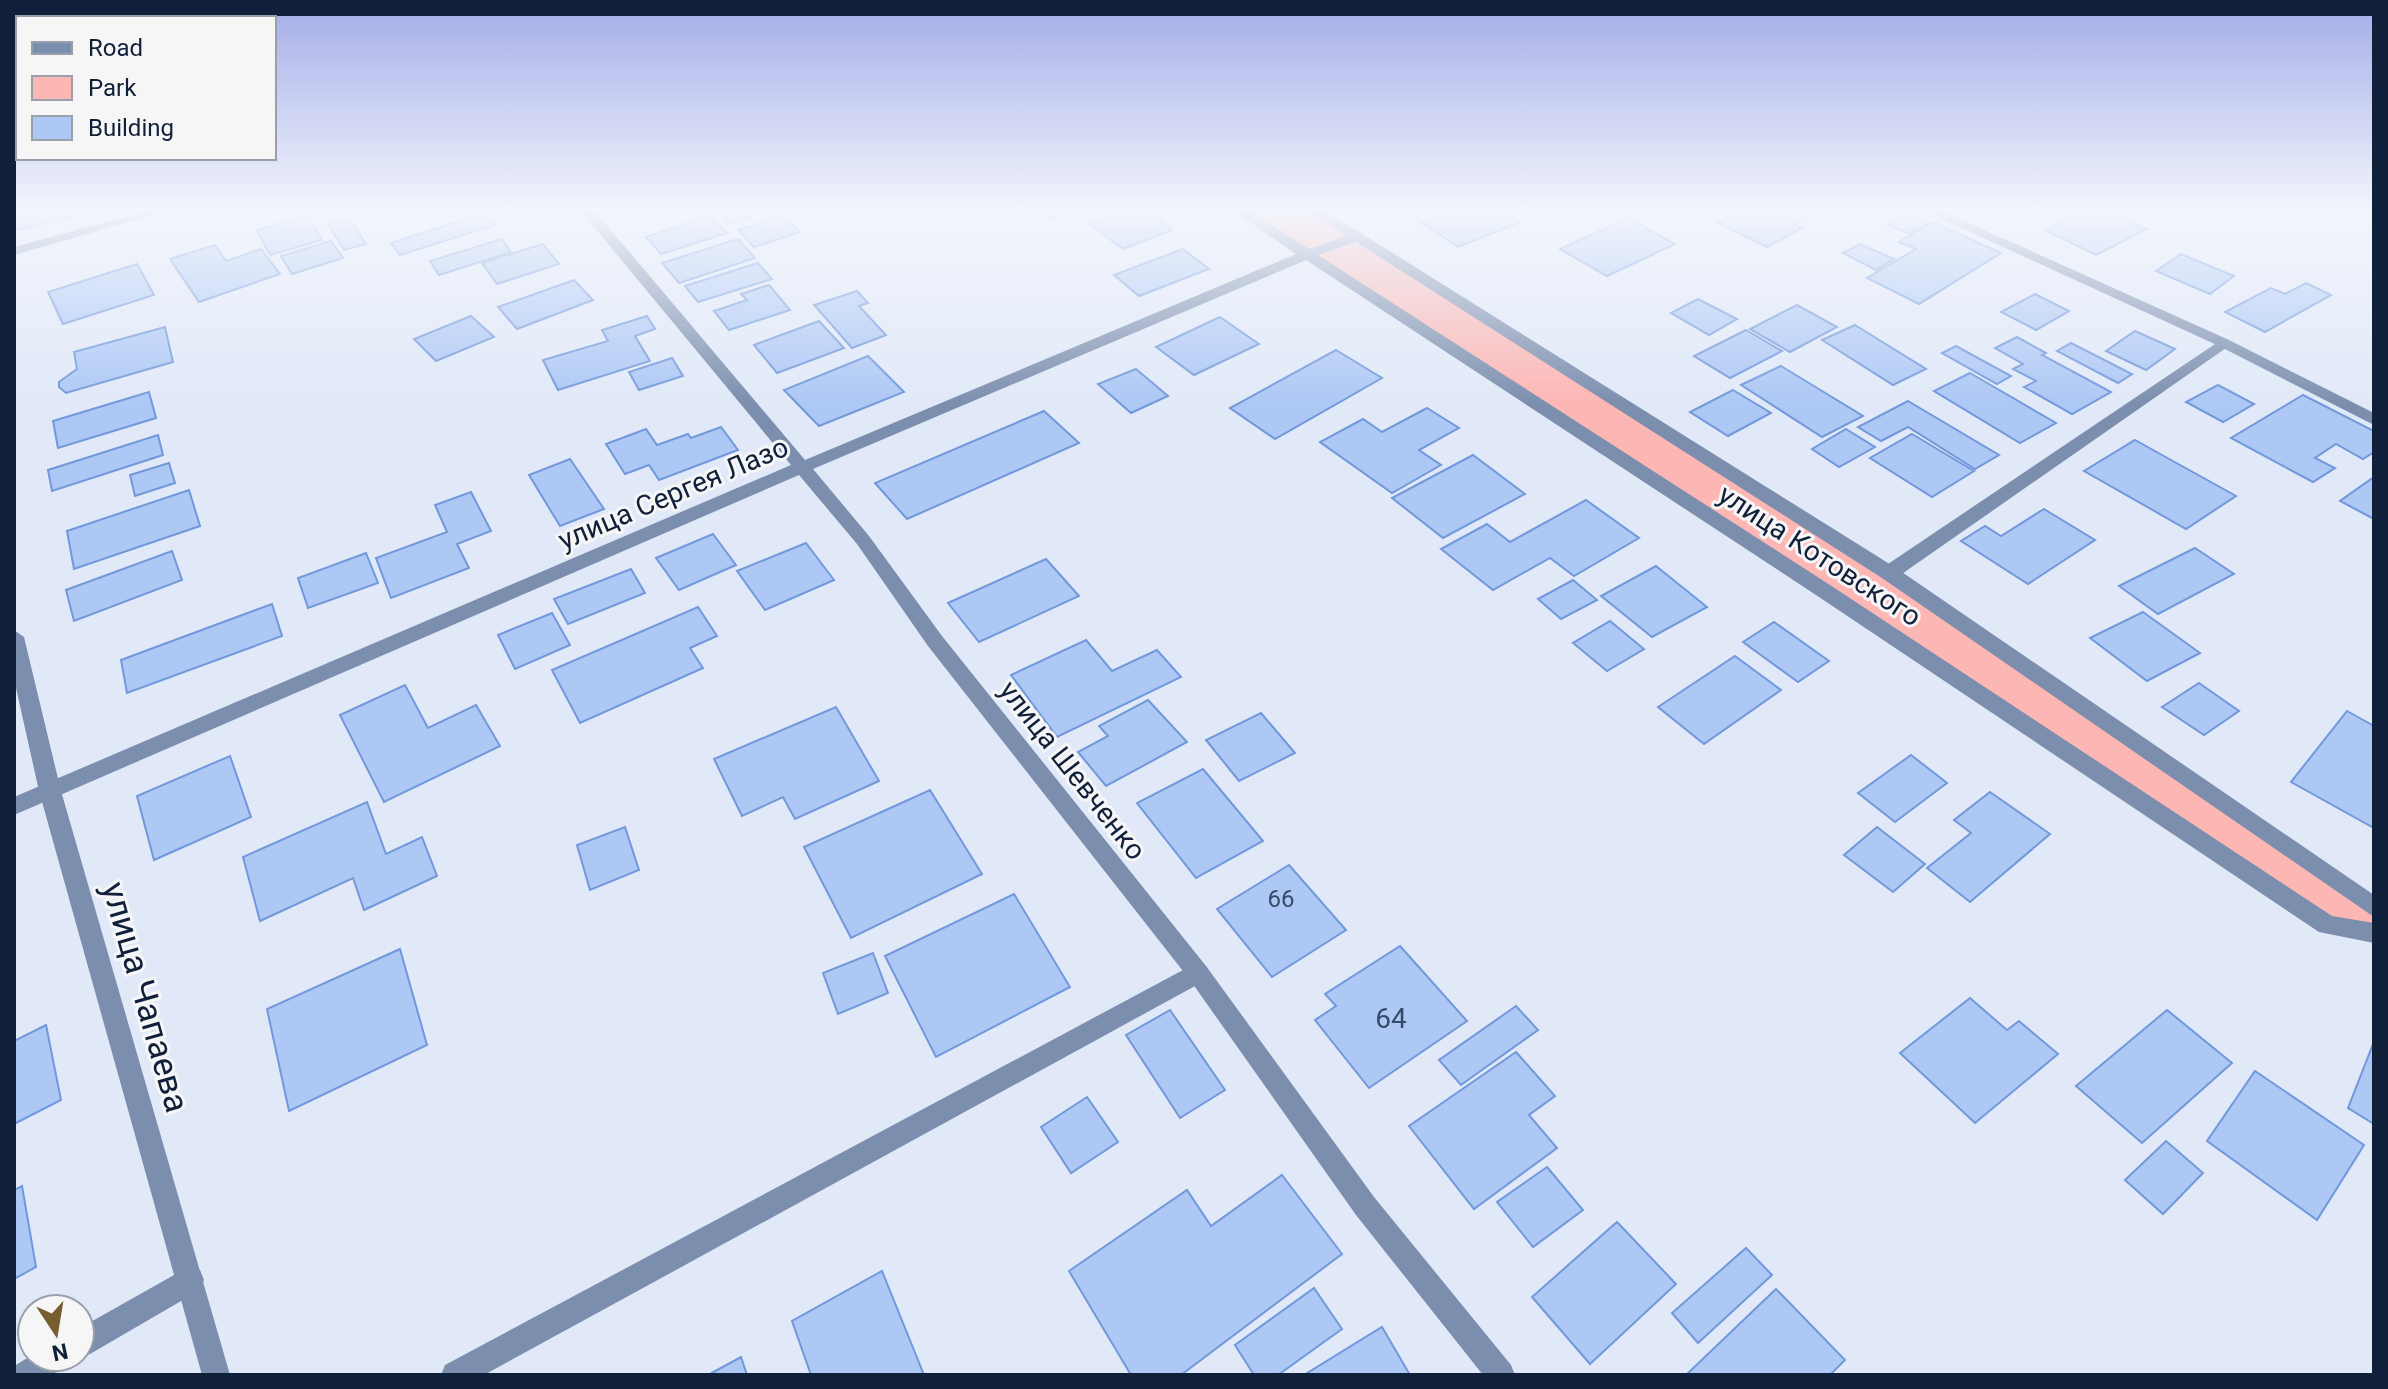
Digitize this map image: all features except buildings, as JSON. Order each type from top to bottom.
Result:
[{"type":"street","name":"улица Шевченко","points":[[641,275],[863,540],[935,641],[1198,973],[1365,1206],[1501,1375]]},
{"type":"street","name":"улица Сергея Лазо","points":[[14,806],[1257,275]]},
{"type":"street","name":"улица Котовского","points":[[1336,275],[1823,590],[2327,925],[2374,933]]},
{"type":"street","name":"улица Котовского","points":[[1419,275],[1889,573],[2374,907]]},
{"type":"street","points":[[2073,275],[2224,343],[2374,420]]},
{"type":"street","points":[[1889,573],[2224,343]]},
{"type":"street","name":"улица Чапаева","points":[[14,637],[50,791],[216,1375]]},
{"type":"street","points":[[455,1375],[1198,973]]},
{"type":"street","points":[[96,1335],[190,1280]]},
{"type":"green space","points":[[1338,275],[1417,275],[1889,573],[2374,907],[2374,933],[2327,925]]}]
